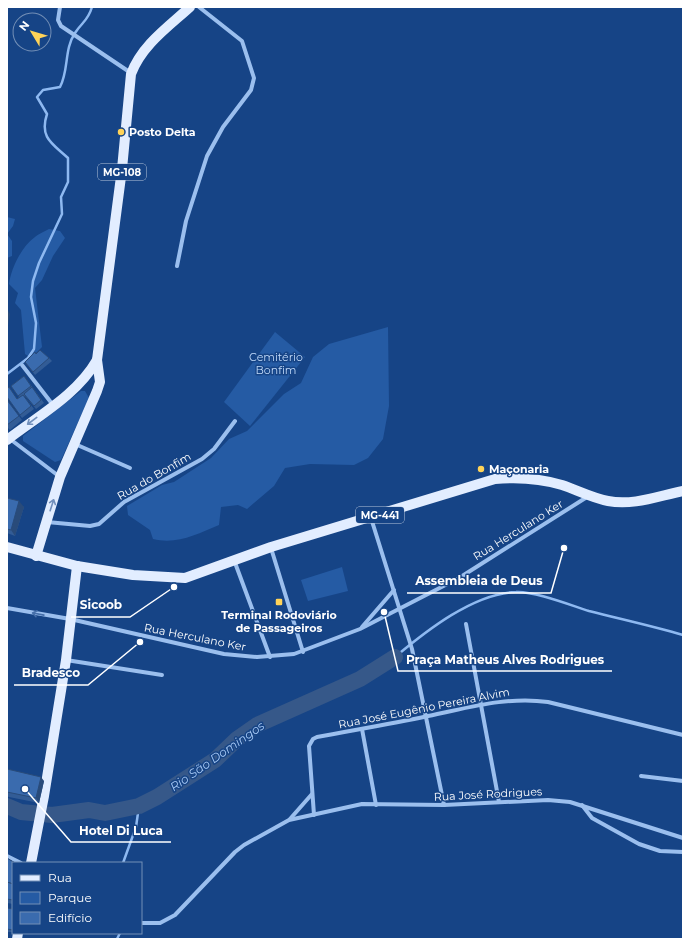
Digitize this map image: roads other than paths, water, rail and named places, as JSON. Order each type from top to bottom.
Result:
[{"type":"main road","name":"MG-108","points":[[36,556],[60,477],[100,382],[98,360],[122,169],[131,74],[136,61],[144,49],[190,7]]},
{"type":"main road","name":"MG-108","points":[[8,440],[54,405],[84,379],[98,360]]},
{"type":"main road","points":[[84,379],[100,382]]},
{"type":"main road","name":"MG-441","points":[[77,566],[133,575],[180,578],[271,547],[371,518],[495,479],[514,477],[547,480],[588,496],[625,503],[683,491]]},
{"type":"main road","points":[[7,547],[77,566],[66,660],[44,796],[31,862]]},
{"type":"street","points":[[60,7],[59,24],[66,31],[131,74]]},
{"type":"street","points":[[177,266],[186,221],[207,156],[214,140],[251,90],[253,84],[251,66],[242,41],[199,7]]},
{"type":"street","points":[[22,365],[54,405]]},
{"type":"street","name":"Rua do Bonfim","points":[[46,522],[90,526],[99,524],[124,502],[202,459],[214,449],[235,421]]},
{"type":"street","points":[[8,440],[60,477]]},
{"type":"street","points":[[75,444],[130,468]]},
{"type":"street","name":"Rua Herculano Ker","points":[[7,608],[70,620],[224,654],[270,657],[303,652],[360,629],[459,578],[588,496]]},
{"type":"street","points":[[371,518],[412,649],[444,805]]},
{"type":"street","points":[[271,547],[303,652]]},
{"type":"street","points":[[234,560],[270,657]]},
{"type":"street","points":[[360,629],[394,590]]},
{"type":"street","points":[[466,624],[499,802]]},
{"type":"street","points":[[66,660],[162,674]]},
{"type":"street","name":"Rua José Eugênio Pereira Alvim","points":[[314,814],[309,746],[317,737],[512,700],[538,701],[683,735]]},
{"type":"street","points":[[362,729],[376,805]]},
{"type":"street","points":[[641,776],[683,781]]},
{"type":"street","name":"Rua José Rodrigues","points":[[290,820],[312,794]]},
{"type":"street","name":"Rua José Rodrigues","points":[[142,924],[155,924],[167,920],[180,910],[235,852],[244,845],[290,820],[362,804],[444,805],[548,800],[582,804],[683,838]]},
{"type":"street","points":[[582,804],[592,818],[638,844],[660,851],[683,852]]},
{"type":"street","points":[[7,856],[19,862]]},
{"type":"waterway","points":[[7,374],[28,358],[34,349],[36,323],[31,297],[33,281],[39,263],[62,214],[61,197],[68,182],[68,158],[49,140],[46,135],[45,122],[47,114],[37,97],[43,90],[60,87],[65,74],[69,46],[78,29],[87,18],[92,7]]},
{"type":"waterway","points":[[395,657],[436,625],[467,606],[500,594],[516,592],[524,592],[542,596],[589,611],[683,635]]},
{"type":"waterway","name":"Rio São Domingos","points":[[7,806],[21,812],[52,815],[89,810],[105,813],[139,806],[157,797],[215,760],[237,739],[257,725],[360,679],[395,657]]},
{"type":"waterway","points":[[123,862],[136,827],[139,806]]},
{"type":"waterway","points":[[117,939],[120,934]]},
{"type":"place","name":"Posto Delta","points":[[121,132]]},
{"type":"place","name":"Maçonaria","points":[[481,469]]},
{"type":"place","name":"Assembleia de Deus","points":[[564,548]]},
{"type":"place","name":"Sicoob","points":[[174,587]]},
{"type":"place","name":"Terminal Rodoviário de Passageiros","points":[[279,602]]},
{"type":"place","name":"Praça Matheus Alves Rodrigues","points":[[384,612]]},
{"type":"place","name":"Bradesco","points":[[140,642]]},
{"type":"place","name":"Hotel Di Luca","points":[[25,789]]},
{"type":"park label","name":"Cemitério Bonfim","points":[[276,363]]}]
